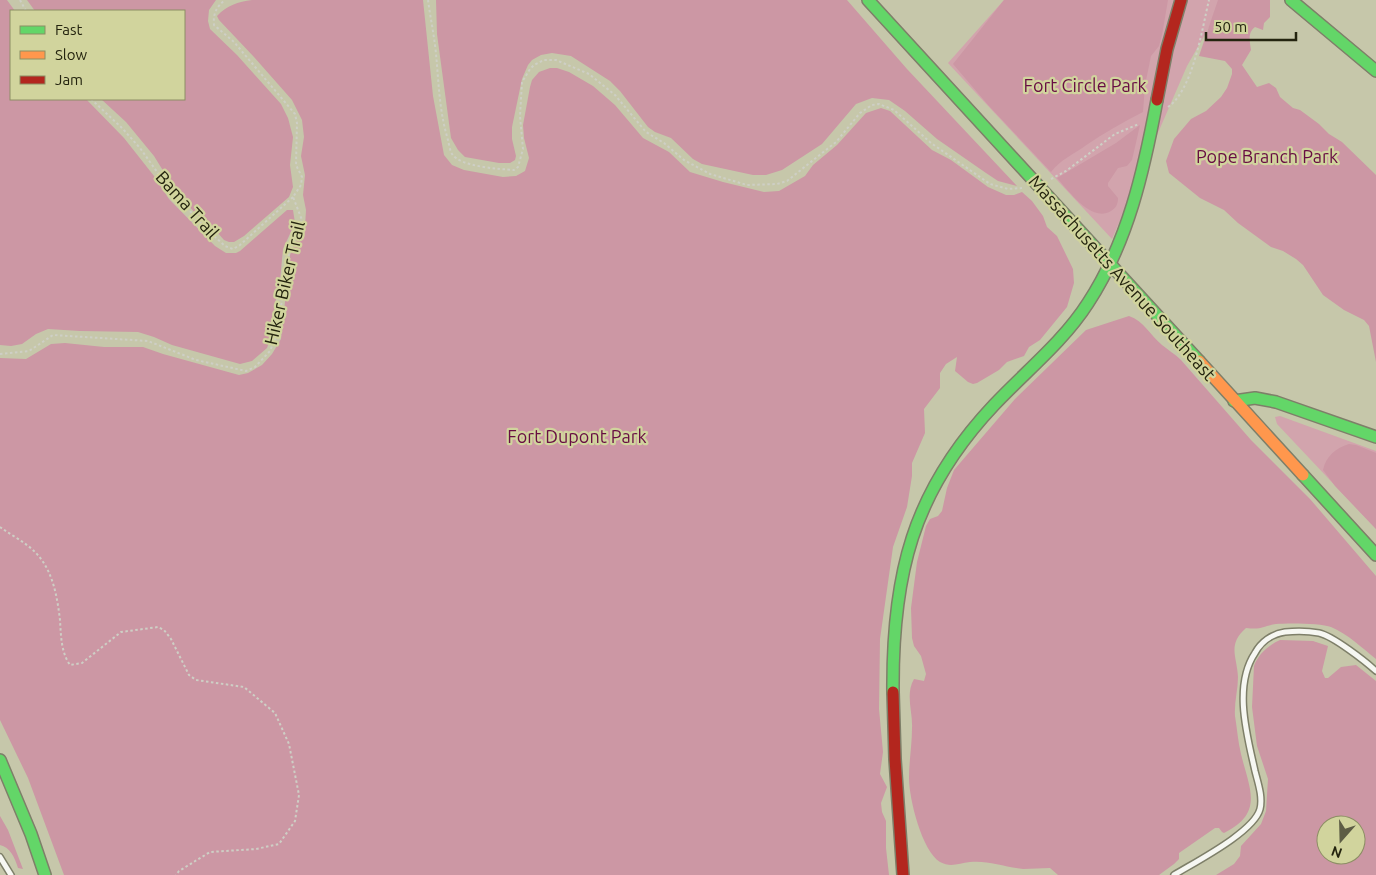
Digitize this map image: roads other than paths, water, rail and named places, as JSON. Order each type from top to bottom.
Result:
[{"type":"main road","name":"Massachusetts Avenue Southeast","points":[[868,0],[1376,555]]},
{"type":"main road","points":[[903,875],[895,765],[893,667],[897,602],[912,535],[933,486],[957,448],[1079,315],[1110,264],[1125,232],[1135,202],[1168,46],[1181,0]]},
{"type":"main road","points":[[1291,0],[1375,69]]},
{"type":"main road","points":[[1234,400],[1255,398],[1276,402],[1376,437]]},
{"type":"main road","points":[[0,760],[31,834],[45,875]]},
{"type":"lane","points":[[1174,875],[1231,841],[1253,821],[1260,810],[1261,799],[1244,702],[1246,673],[1250,660],[1264,641],[1278,633],[1296,631],[1321,633],[1361,657],[1376,671]]},
{"type":"lane","points":[[0,857],[11,875]]},
{"type":"park label","name":"Fort Circle Park","points":[[1085,86]]},
{"type":"park label","name":"Pope Branch Park","points":[[1267,157]]},
{"type":"park label","name":"Fort Dupont Park","points":[[577,437]]}]
